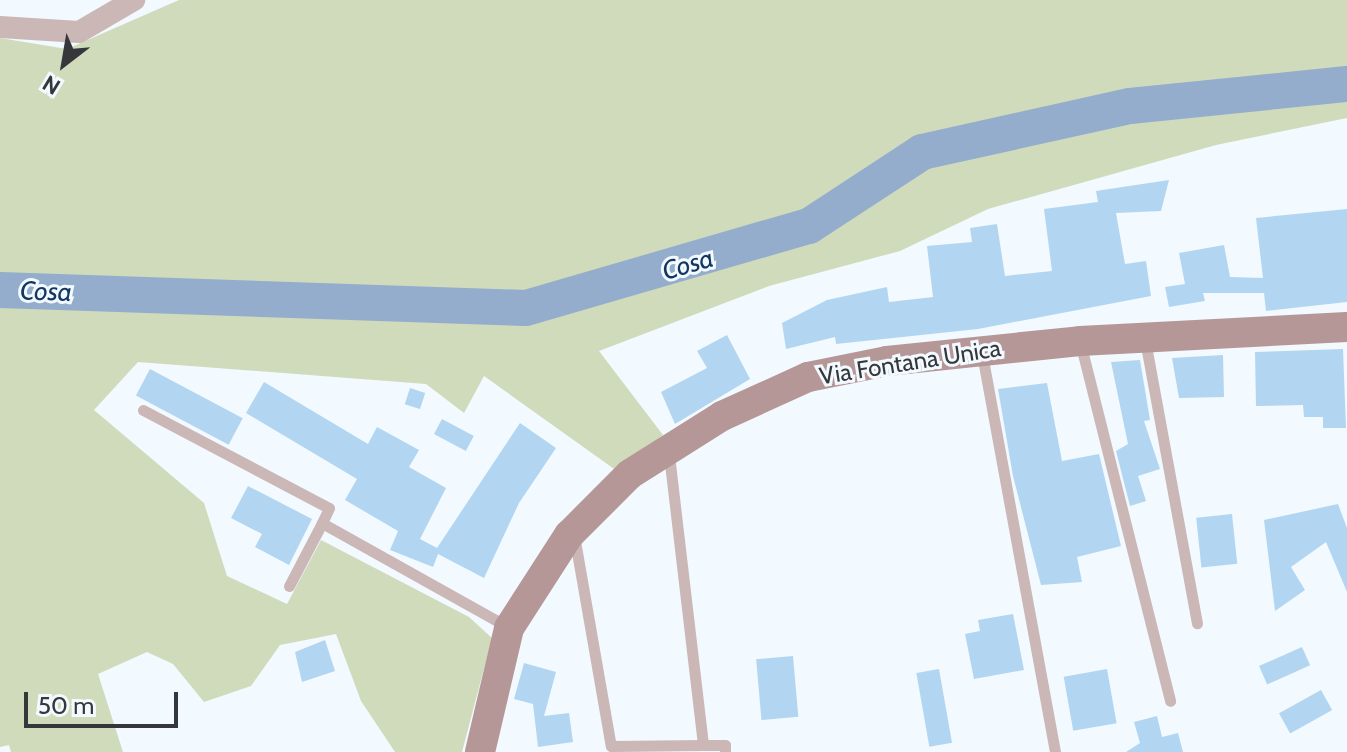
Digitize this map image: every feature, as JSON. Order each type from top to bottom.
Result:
[{"type":"main road","name":"Via Fontana Unica","points":[[480,752],[509,628],[574,530],[630,474],[669,450],[808,377],[982,350],[1080,341],[1347,327]]},
{"type":"street","points":[[0,27],[79,32],[115,7],[134,0]]},
{"type":"lane","points":[[1145,339],[1197,623]]},
{"type":"lane","points":[[1080,341],[1170,701]]},
{"type":"lane","points":[[982,350],[1055,752]]},
{"type":"lane","points":[[143,410],[329,508],[289,586]]},
{"type":"lane","points":[[669,450],[703,745]]},
{"type":"lane","points":[[322,523],[509,628]]},
{"type":"lane","points":[[574,530],[611,746],[725,745],[725,752]]},
{"type":"green space","points":[[179,0],[1347,0],[1347,118],[1216,145],[988,209],[900,251],[769,286],[599,351],[663,435],[617,471],[484,376],[464,413],[426,384],[138,362],[94,410],[204,503],[227,576],[287,604],[321,540],[469,617],[492,638],[462,752],[395,752],[361,701],[336,634],[280,645],[251,686],[204,702],[173,664],[147,652],[98,674],[123,752],[11,752],[9,745],[0,747],[0,38],[67,49]]},
{"type":"building","points":[[1169,180],[1161,211],[1116,213],[1125,264],[1146,261],[1151,296],[978,329],[836,344],[835,337],[786,349],[782,323],[827,300],[887,287],[889,302],[933,297],[927,246],[972,242],[970,228],[997,224],[1005,276],[1052,271],[1044,209],[1098,202],[1096,191]]},
{"type":"building","points":[[1347,209],[1347,302],[1266,311],[1264,293],[1203,293],[1205,301],[1169,307],[1165,287],[1185,284],[1179,253],[1224,245],[1230,277],[1263,278],[1256,218]]},
{"type":"building","points":[[727,335],[750,379],[675,424],[661,392],[707,368],[697,351]]},
{"type":"building","points":[[1343,349],[1346,428],[1323,428],[1323,417],[1304,417],[1303,405],[1256,406],[1255,352]]},
{"type":"building","points":[[1223,355],[1224,397],[1179,398],[1172,358]]},
{"type":"building","points":[[1140,360],[1150,420],[1144,421],[1160,469],[1138,476],[1146,501],[1130,506],[1116,451],[1128,444],[1111,362]]},
{"type":"building","points":[[150,369],[243,418],[229,445],[136,395]]},
{"type":"building","points":[[264,382],[368,444],[377,427],[419,450],[409,467],[446,488],[420,539],[437,548],[520,423],[556,448],[519,503],[484,578],[438,554],[433,567],[390,550],[398,531],[345,500],[357,479],[246,413]]},
{"type":"building","points":[[1047,383],[1062,461],[1099,454],[1121,546],[1077,557],[1082,582],[1041,585],[1013,476],[998,389]]},
{"type":"building","points":[[410,388],[425,393],[420,409],[405,404]]},
{"type":"building","points":[[442,419],[474,436],[466,451],[434,434]]},
{"type":"building","points":[[248,486],[312,519],[289,565],[255,547],[262,534],[231,518]]},
{"type":"building","points":[[1338,504],[1347,528],[1347,592],[1326,542],[1291,567],[1305,590],[1275,611],[1264,520]]},
{"type":"building","points":[[1232,514],[1237,564],[1201,567],[1196,518]]},
{"type":"building","points":[[1013,614],[1024,670],[974,679],[965,634],[980,631],[978,620]]},
{"type":"building","points":[[325,640],[335,671],[302,682],[295,652]]},
{"type":"building","points":[[1302,647],[1310,665],[1267,684],[1259,666]]},
{"type":"building","points":[[793,656],[798,717],[761,720],[756,659]]},
{"type":"building","points":[[524,663],[556,672],[544,716],[569,713],[573,742],[538,747],[533,704],[514,699]]},
{"type":"building","points":[[939,669],[952,743],[929,747],[916,673]]},
{"type":"building","points":[[1107,669],[1117,723],[1073,731],[1064,677]]},
{"type":"building","points":[[1321,690],[1332,710],[1290,733],[1279,713]]},
{"type":"building","points":[[1157,716],[1162,737],[1178,733],[1183,752],[1126,752],[1140,743],[1134,722]]},
{"type":"waterway","name":"Cosa","points":[[0,290],[526,308],[809,226],[922,152],[1130,106],[1347,84]]}]
